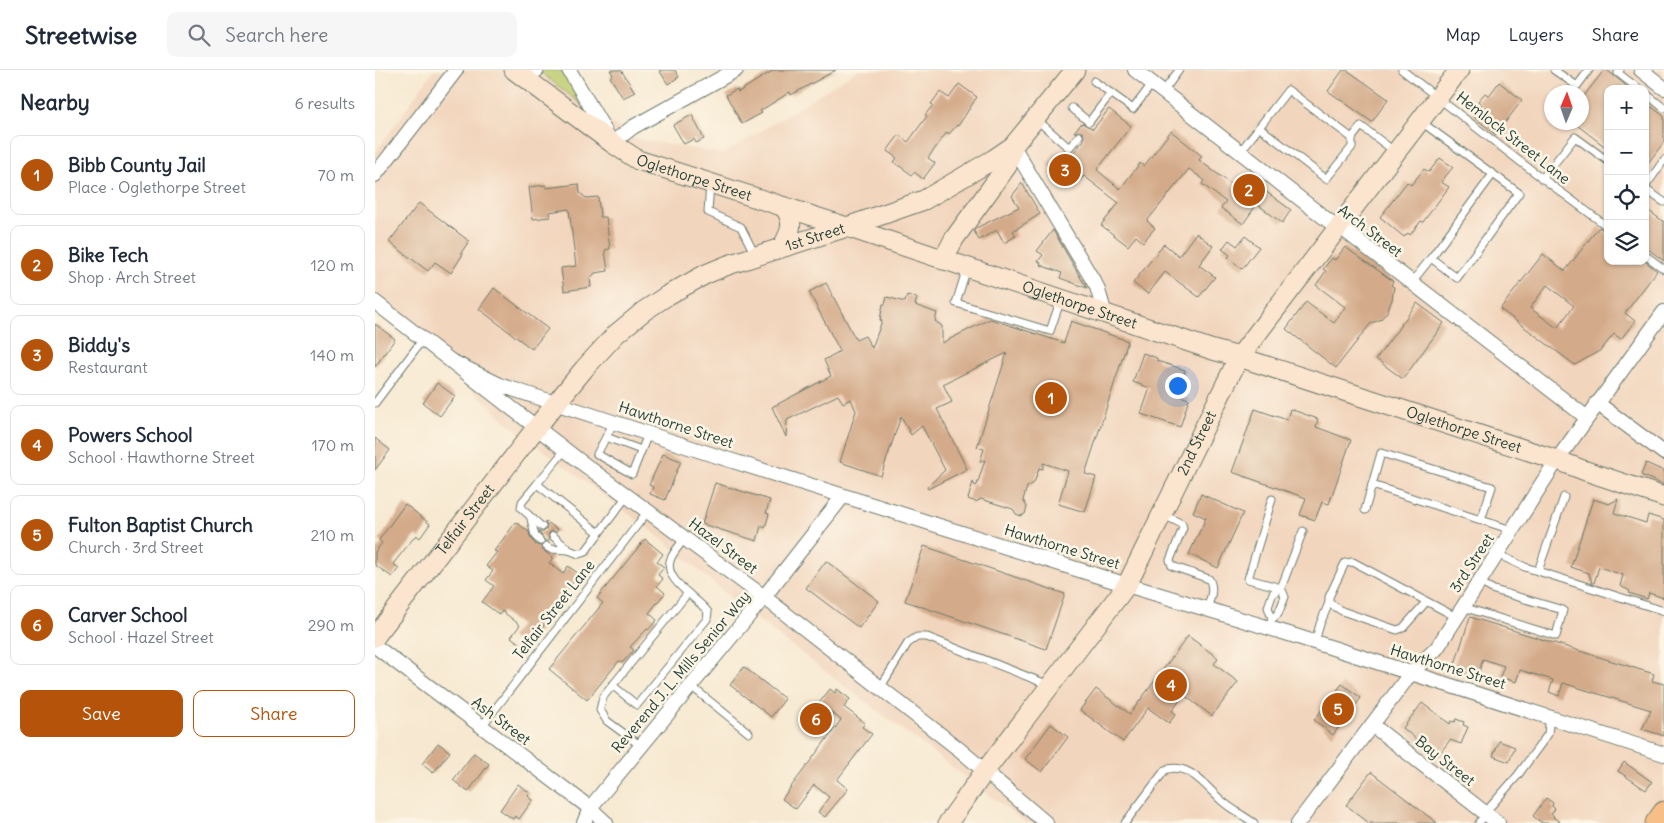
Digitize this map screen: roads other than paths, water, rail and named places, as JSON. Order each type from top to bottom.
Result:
[{"type":"main road","points":[[1656,823],[1664,812]]},
{"type":"street","points":[[375,175],[456,70]]},
{"type":"street","points":[[569,70],[612,143],[633,127],[736,70]]},
{"type":"street","name":"1st Street","points":[[556,403],[584,369],[617,334],[644,311],[668,295],[706,274],[755,255],[847,228],[924,200],[994,159],[1013,146],[1075,70]]},
{"type":"street","name":"Arch Street","points":[[1135,70],[1330,222],[1339,226],[1586,417]]},
{"type":"street","name":"2nd Street","points":[[948,823],[1127,585],[1239,357],[1459,70]]},
{"type":"street","points":[[1641,70],[1664,88]]},
{"type":"street","name":"Oglethorpe Street","points":[[525,72],[612,143],[639,160],[1213,350],[1557,460],[1664,497]]},
{"type":"street","points":[[943,260],[954,239],[1007,166],[1013,146]]},
{"type":"street","points":[[1013,146],[1097,287],[1105,314]]},
{"type":"street","points":[[783,247],[789,235],[791,224],[790,215],[784,207]]},
{"type":"street","name":"Hazel Street","points":[[375,302],[588,468],[764,597],[960,750],[1046,823]]},
{"type":"street","name":"3rd Street","points":[[1297,823],[1411,673],[1437,648],[1586,417],[1664,312]]},
{"type":"street","name":"Hawthorne Street","points":[[453,362],[500,385],[648,434],[1127,585],[1207,609],[1270,623],[1315,642],[1664,754]]},
{"type":"street","name":"Telfair Street","points":[[375,637],[556,403]]},
{"type":"street","points":[[1597,403],[1664,453]]},
{"type":"street","name":"Reverend J. L. Mills Senior Way","points":[[584,823],[590,808],[764,597],[843,496]]},
{"type":"street","name":"Ash Street","points":[[375,646],[590,808],[606,823]]},
{"type":"street","name":"Bay Street","points":[[1372,725],[1483,818],[1498,823]]},
{"type":"lane","points":[[1094,81],[1133,109],[1179,70]]},
{"type":"lane","name":"Hemlock Street Lane","points":[[1402,70],[1604,224]]},
{"type":"lane","points":[[1553,70],[1577,86],[1589,70]]},
{"type":"lane","points":[[1620,70],[1618,73],[1634,85]]},
{"type":"lane","points":[[1240,152],[1288,90],[1352,138]]},
{"type":"lane","points":[[1072,108],[1088,124],[1111,93]]},
{"type":"lane","points":[[1649,97],[1664,108]]},
{"type":"lane","points":[[1036,119],[1069,148],[1079,136]]},
{"type":"lane","points":[[1420,121],[1519,193],[1457,278],[1431,258]]},
{"type":"lane","points":[[1259,128],[1326,179],[1352,147],[1352,138],[1361,126],[1395,152]]},
{"type":"lane","points":[[1542,178],[1575,137],[1604,158]]},
{"type":"lane","points":[[1649,182],[1664,160]]},
{"type":"lane","points":[[1411,283],[1493,174]]},
{"type":"lane","points":[[710,183],[708,212],[741,227],[755,255]]},
{"type":"lane","points":[[1649,191],[1664,202]]},
{"type":"lane","points":[[1649,258],[1664,269]]},
{"type":"lane","points":[[968,268],[956,303],[1050,332],[1061,299]]},
{"type":"lane","points":[[375,403],[423,339]]},
{"type":"lane","points":[[588,468],[614,422]]},
{"type":"lane","points":[[597,454],[632,474],[648,434]]},
{"type":"lane","points":[[606,438],[641,450]]},
{"type":"lane","points":[[541,527],[521,508],[523,502],[565,450]]},
{"type":"lane","points":[[1365,510],[1381,454],[1492,487],[1481,520]]},
{"type":"lane","points":[[537,484],[599,533]]},
{"type":"lane","points":[[1372,486],[1512,530]]},
{"type":"lane","points":[[531,519],[535,536],[550,549],[569,550],[579,554],[585,552],[627,496]]},
{"type":"lane","points":[[1538,571],[1565,497]]},
{"type":"lane","points":[[1270,623],[1278,614],[1285,597],[1281,588],[1248,578],[1272,499]]},
{"type":"lane","name":"Telfair Street Lane","points":[[482,726],[648,511]]},
{"type":"lane","points":[[1162,514],[1182,524],[1183,528],[1170,560],[1172,566],[1209,579],[1212,594],[1207,609]]},
{"type":"lane","points":[[1270,623],[1268,607],[1273,593],[1281,588],[1303,531]]},
{"type":"lane","points":[[553,536],[569,550]]},
{"type":"lane","points":[[612,686],[637,704],[707,619],[708,612],[702,604],[688,593],[670,574],[669,562],[685,538]]},
{"type":"lane","points":[[1497,554],[1538,571],[1664,611]]},
{"type":"lane","points":[[1315,642],[1329,603],[1329,597],[1345,564],[1353,562],[1426,602],[1556,636],[1563,610],[1494,590],[1479,582]]},
{"type":"lane","points":[[641,746],[607,721],[601,710],[603,697],[688,593]]},
{"type":"lane","points":[[1329,603],[1342,611],[1397,630],[1403,628],[1426,602]]},
{"type":"lane","points":[[880,688],[908,643],[917,637],[927,637],[1050,686]]},
{"type":"lane","points":[[691,686],[749,733]]},
{"type":"lane","points":[[1483,818],[1548,734],[1550,716]]},
{"type":"lane","points":[[1125,823],[1165,770],[1177,768],[1186,770],[1209,786],[1223,802],[1254,823]]},
{"type":"place","name":"Biddy's","points":[[1065,170]]},
{"type":"place","name":"Bike Tech","points":[[1249,190]]},
{"type":"place","name":"Bibb County Jail","points":[[1051,398]]},
{"type":"place","name":"Powers School","points":[[1171,685]]},
{"type":"place","name":"Fulton Baptist Church","points":[[1338,709]]},
{"type":"place","name":"Carver School","points":[[816,719]]}]
